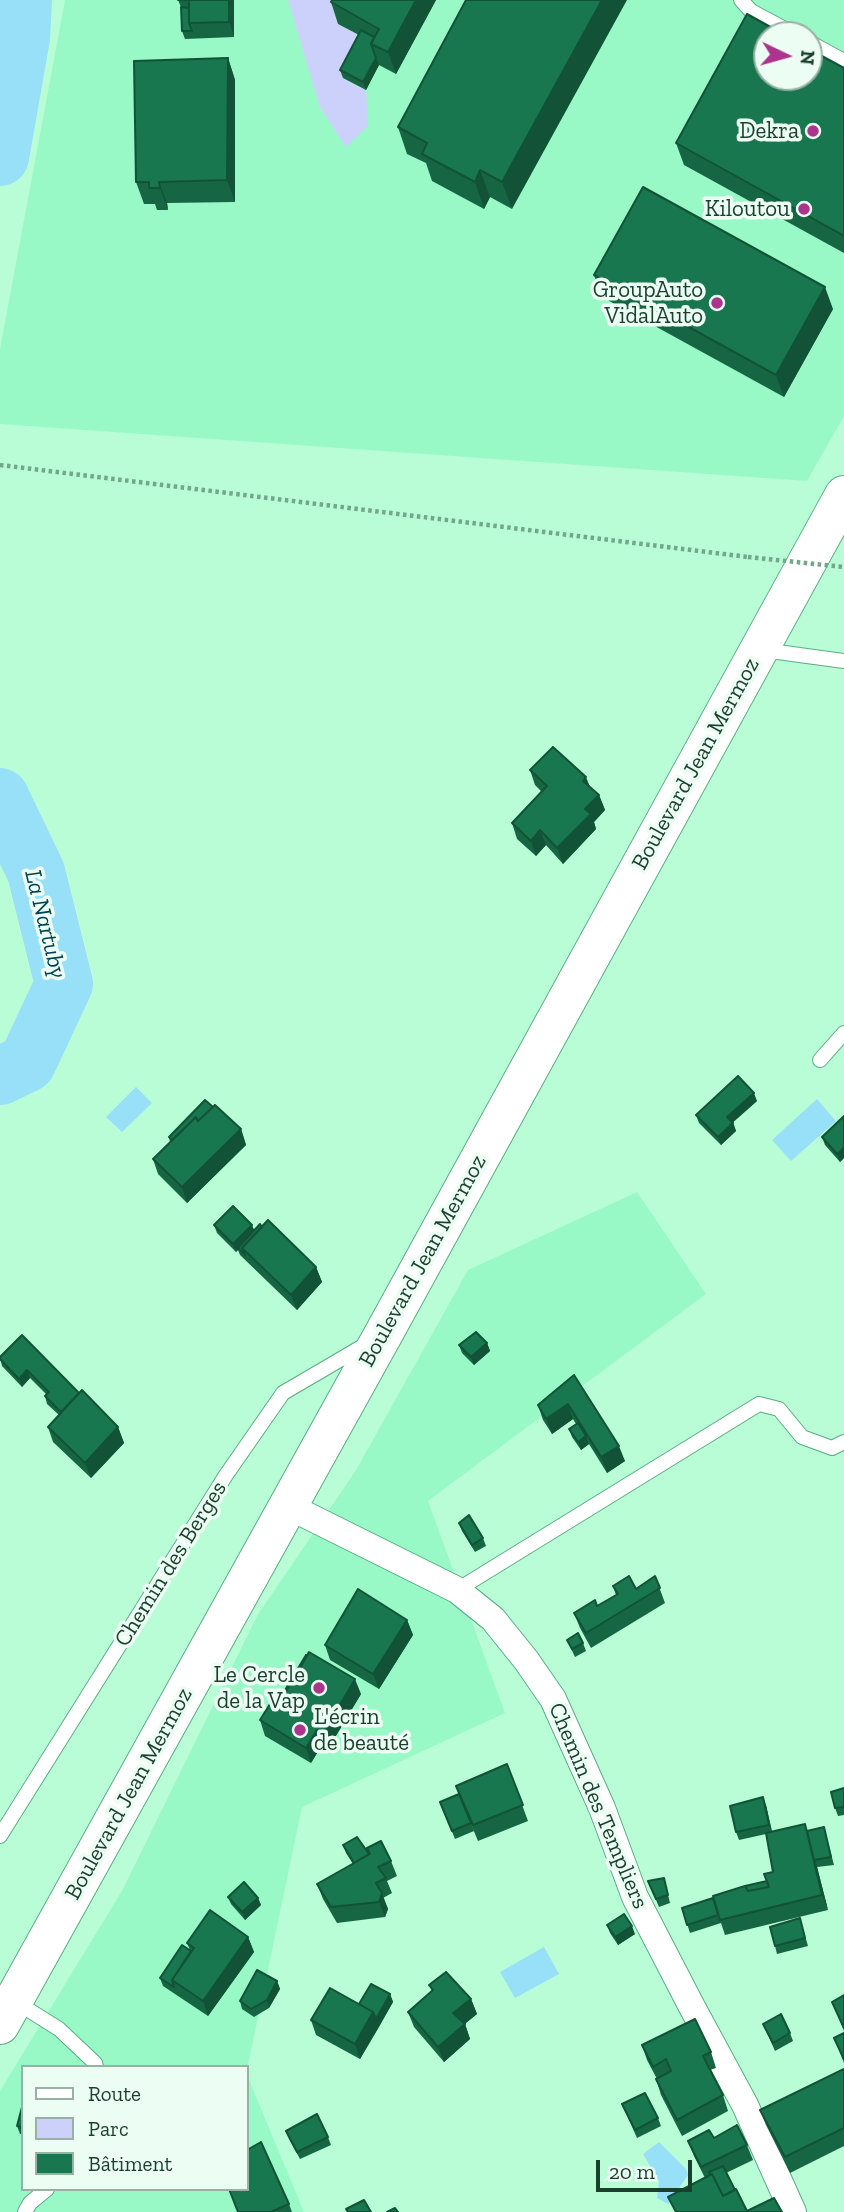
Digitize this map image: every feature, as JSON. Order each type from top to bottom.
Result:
[{"type":"main road","name":"Boulevard Jean Mermoz","points":[[8,2013],[844,495]]},
{"type":"street","name":"Chemin des Templiers","points":[[288,1506],[457,1590],[493,1619],[526,1660],[553,1699],[602,1808],[635,1897],[691,2007],[746,2105],[793,2212]]},
{"type":"lane","points":[[741,0],[751,11],[770,21]]},
{"type":"lane","points":[[823,50],[844,61]]},
{"type":"lane","points":[[758,650],[844,661]]},
{"type":"lane","points":[[820,1060],[844,1032]]},
{"type":"lane","name":"Chemin des Berges","points":[[0,1836],[226,1475],[283,1393],[384,1333]]},
{"type":"lane","points":[[457,1590],[759,1404],[779,1409],[802,1437],[832,1448],[844,1441]]},
{"type":"lane","points":[[8,2013],[58,2029],[96,2065]]},
{"type":"lane","points":[[25,2212],[30,2203],[45,2191]]},
{"type":"path","points":[[1,466],[844,567]]},
{"type":"shaded area","points":[[65,0],[844,0],[844,416],[807,481],[0,424],[0,349]]},
{"type":"shaded area","points":[[136,1087],[152,1103],[122,1132],[106,1117]]},
{"type":"shaded area","points":[[817,1099],[836,1121],[791,1161],[772,1140]]},
{"type":"shaded area","points":[[637,1192],[706,1294],[428,1501],[505,1713],[302,1807],[248,2065],[21,2065],[21,2191],[248,2191],[248,2077],[304,2212],[0,2212],[0,2091],[123,1889],[257,1616],[356,1470],[468,1270]]},
{"type":"shaded area","points":[[544,1947],[559,1974],[515,1998],[500,1972]]},
{"type":"shaded area","points":[[659,2142],[686,2169],[688,2175],[668,2204],[657,2198],[659,2181],[643,2154]]},
{"type":"green space","points":[[288,0],[351,0],[339,24],[364,38],[343,78],[366,90],[368,126],[346,147],[320,107]]},
{"type":"building","points":[[189,0],[229,0],[229,22],[189,23]]},
{"type":"building","points":[[416,0],[388,52],[371,44],[379,29],[331,2]]},
{"type":"building","points":[[466,0],[602,0],[502,182],[480,170],[475,182],[422,154],[427,143],[398,127]]},
{"type":"building","points":[[181,7],[189,8],[192,31],[182,31]]},
{"type":"building","points":[[747,14],[760,21],[753,21],[753,91],[823,91],[823,57],[844,68],[844,236],[676,143]]},
{"type":"building","points":[[361,30],[374,37],[371,44],[376,58],[363,82],[340,70]]},
{"type":"building","points":[[228,58],[227,180],[159,182],[160,188],[149,188],[149,182],[136,182],[134,61]]},
{"type":"building","name":"GroupAuto VidalAuto","points":[[643,187],[825,287],[776,375],[594,275]]},
{"type":"building","points":[[553,747],[586,777],[583,781],[599,795],[585,809],[591,814],[557,848],[540,830],[531,841],[512,823],[547,786],[530,770]]},
{"type":"building","points":[[738,1076],[754,1093],[727,1117],[733,1123],[718,1137],[696,1115]]},
{"type":"building","points":[[205,1100],[213,1107],[198,1121],[196,1117],[172,1140],[169,1137]]},
{"type":"building","points":[[215,1105],[241,1129],[182,1187],[153,1159],[196,1117],[198,1121]]},
{"type":"building","points":[[844,1116],[844,1148],[837,1154],[822,1137]]},
{"type":"building","points":[[233,1206],[252,1225],[233,1244],[214,1225]]},
{"type":"building","points":[[268,1220],[316,1267],[291,1295],[242,1248]]},
{"type":"building","points":[[260,1224],[262,1227],[242,1248],[245,1255],[238,1248]]},
{"type":"building","points":[[476,1332],[487,1343],[471,1357],[459,1345]]},
{"type":"building","points":[[22,1335],[79,1393],[61,1412],[45,1396],[49,1392],[27,1370],[19,1379],[0,1359]]},
{"type":"building","points":[[574,1375],[619,1446],[601,1457],[568,1404],[546,1419],[538,1405]]},
{"type":"building","points":[[82,1390],[118,1427],[85,1463],[48,1427]]},
{"type":"building","points":[[578,1423],[586,1436],[578,1442],[569,1429]]},
{"type":"building","points":[[469,1515],[483,1538],[472,1545],[459,1523]]},
{"type":"building","points":[[629,1576],[636,1589],[655,1576],[660,1588],[586,1633],[574,1613],[595,1600],[597,1606],[618,1594],[613,1586]]},
{"type":"building","points":[[358,1589],[407,1620],[373,1674],[325,1645]]},
{"type":"building","points":[[578,1633],[583,1643],[572,1649],[567,1640]]},
{"type":"building","points":[[309,1652],[355,1679],[323,1734],[317,1730],[306,1748],[260,1720],[270,1704],[276,1708]]},
{"type":"building","points":[[307,1656],[276,1708],[275,1707]]},
{"type":"building","points":[[507,1764],[523,1805],[473,1825],[456,1786]]},
{"type":"building","points":[[844,1788],[844,1807],[835,1808],[831,1792]]},
{"type":"building","points":[[459,1794],[471,1823],[452,1831],[440,1802]]},
{"type":"building","points":[[763,1797],[769,1825],[736,1832],[730,1806]]},
{"type":"building","points":[[805,1824],[822,1895],[720,1920],[713,1896],[745,1886],[748,1891],[769,1887],[764,1874],[773,1872],[766,1833]]},
{"type":"building","points":[[824,1827],[831,1857],[814,1860],[807,1831]]},
{"type":"building","points":[[357,1837],[369,1854],[354,1863],[343,1845]]},
{"type":"building","points":[[381,1841],[391,1861],[378,1867],[386,1878],[376,1883],[382,1893],[379,1902],[331,1907],[317,1884],[370,1854],[367,1848]]},
{"type":"building","points":[[664,1878],[668,1895],[656,1899],[648,1881]]},
{"type":"building","points":[[767,1881],[769,1887],[748,1891],[745,1886]]},
{"type":"building","points":[[244,1882],[258,1898],[242,1912],[228,1897]]},
{"type":"building","points":[[713,1898],[718,1915],[687,1925],[682,1908]]},
{"type":"building","points":[[210,1910],[248,1937],[203,2001],[172,1980],[194,1948],[187,1943]]},
{"type":"building","points":[[624,1914],[632,1926],[615,1937],[607,1925]]},
{"type":"building","points":[[800,1918],[805,1938],[775,1946],[770,1927]]},
{"type":"building","points":[[182,1945],[191,1951],[172,1980],[174,1987],[160,1978]]},
{"type":"building","points":[[257,1970],[277,1981],[267,2000],[251,2009],[240,2001]]},
{"type":"building","points":[[446,1972],[471,1999],[453,2013],[465,2024],[438,2047],[408,2012],[433,1990],[429,1985]]},
{"type":"building","points":[[371,1984],[390,1994],[376,2019],[373,2012],[359,2004]]},
{"type":"building","points":[[330,1988],[373,2012],[355,2044],[311,2020]]},
{"type":"building","points":[[844,1995],[844,2028],[832,2002]]},
{"type":"building","points":[[781,2014],[790,2033],[773,2043],[763,2024]]},
{"type":"building","points":[[695,2019],[711,2052],[703,2056],[723,2095],[677,2120],[656,2079],[671,2071],[666,2059],[653,2067],[642,2045]]},
{"type":"building","points":[[844,2033],[844,2059],[834,2038]]},
{"type":"building","points":[[844,2069],[844,2128],[785,2157],[760,2110]]},
{"type":"building","points":[[645,2093],[658,2118],[635,2130],[622,2104]]},
{"type":"building","points":[[21,2111],[21,2127],[17,2126]]},
{"type":"building","points":[[317,2114],[328,2137],[297,2152],[286,2131]]},
{"type":"building","points":[[737,2125],[747,2145],[701,2167],[688,2141],[709,2130],[714,2138]]},
{"type":"building","points":[[261,2142],[289,2204],[271,2212],[238,2212],[230,2191],[248,2191],[248,2149]]},
{"type":"building","points":[[723,2166],[735,2190],[723,2196],[709,2172]]},
{"type":"building","points":[[712,2174],[723,2196],[736,2189],[747,2211],[774,2198],[782,2212],[676,2212],[668,2197]]},
{"type":"building","points":[[364,2200],[371,2212],[348,2212],[346,2209]]},
{"type":"waterway","name":"La Nartuby","points":[[0,157],[21,38],[23,0]]},
{"type":"waterway","name":"La Nartuby","points":[[0,797],[36,872],[64,984],[27,1063],[0,1076]]},
{"type":"place","name":"Dekra","points":[[813,131]]},
{"type":"place","name":"Kiloutou","points":[[804,209]]},
{"type":"place","name":"GroupAuto VidalAuto","points":[[717,303]]},
{"type":"place","name":"Le Cercle de la Vap","points":[[319,1688]]},
{"type":"place","name":"L'écrin de beauté","points":[[300,1730]]}]
